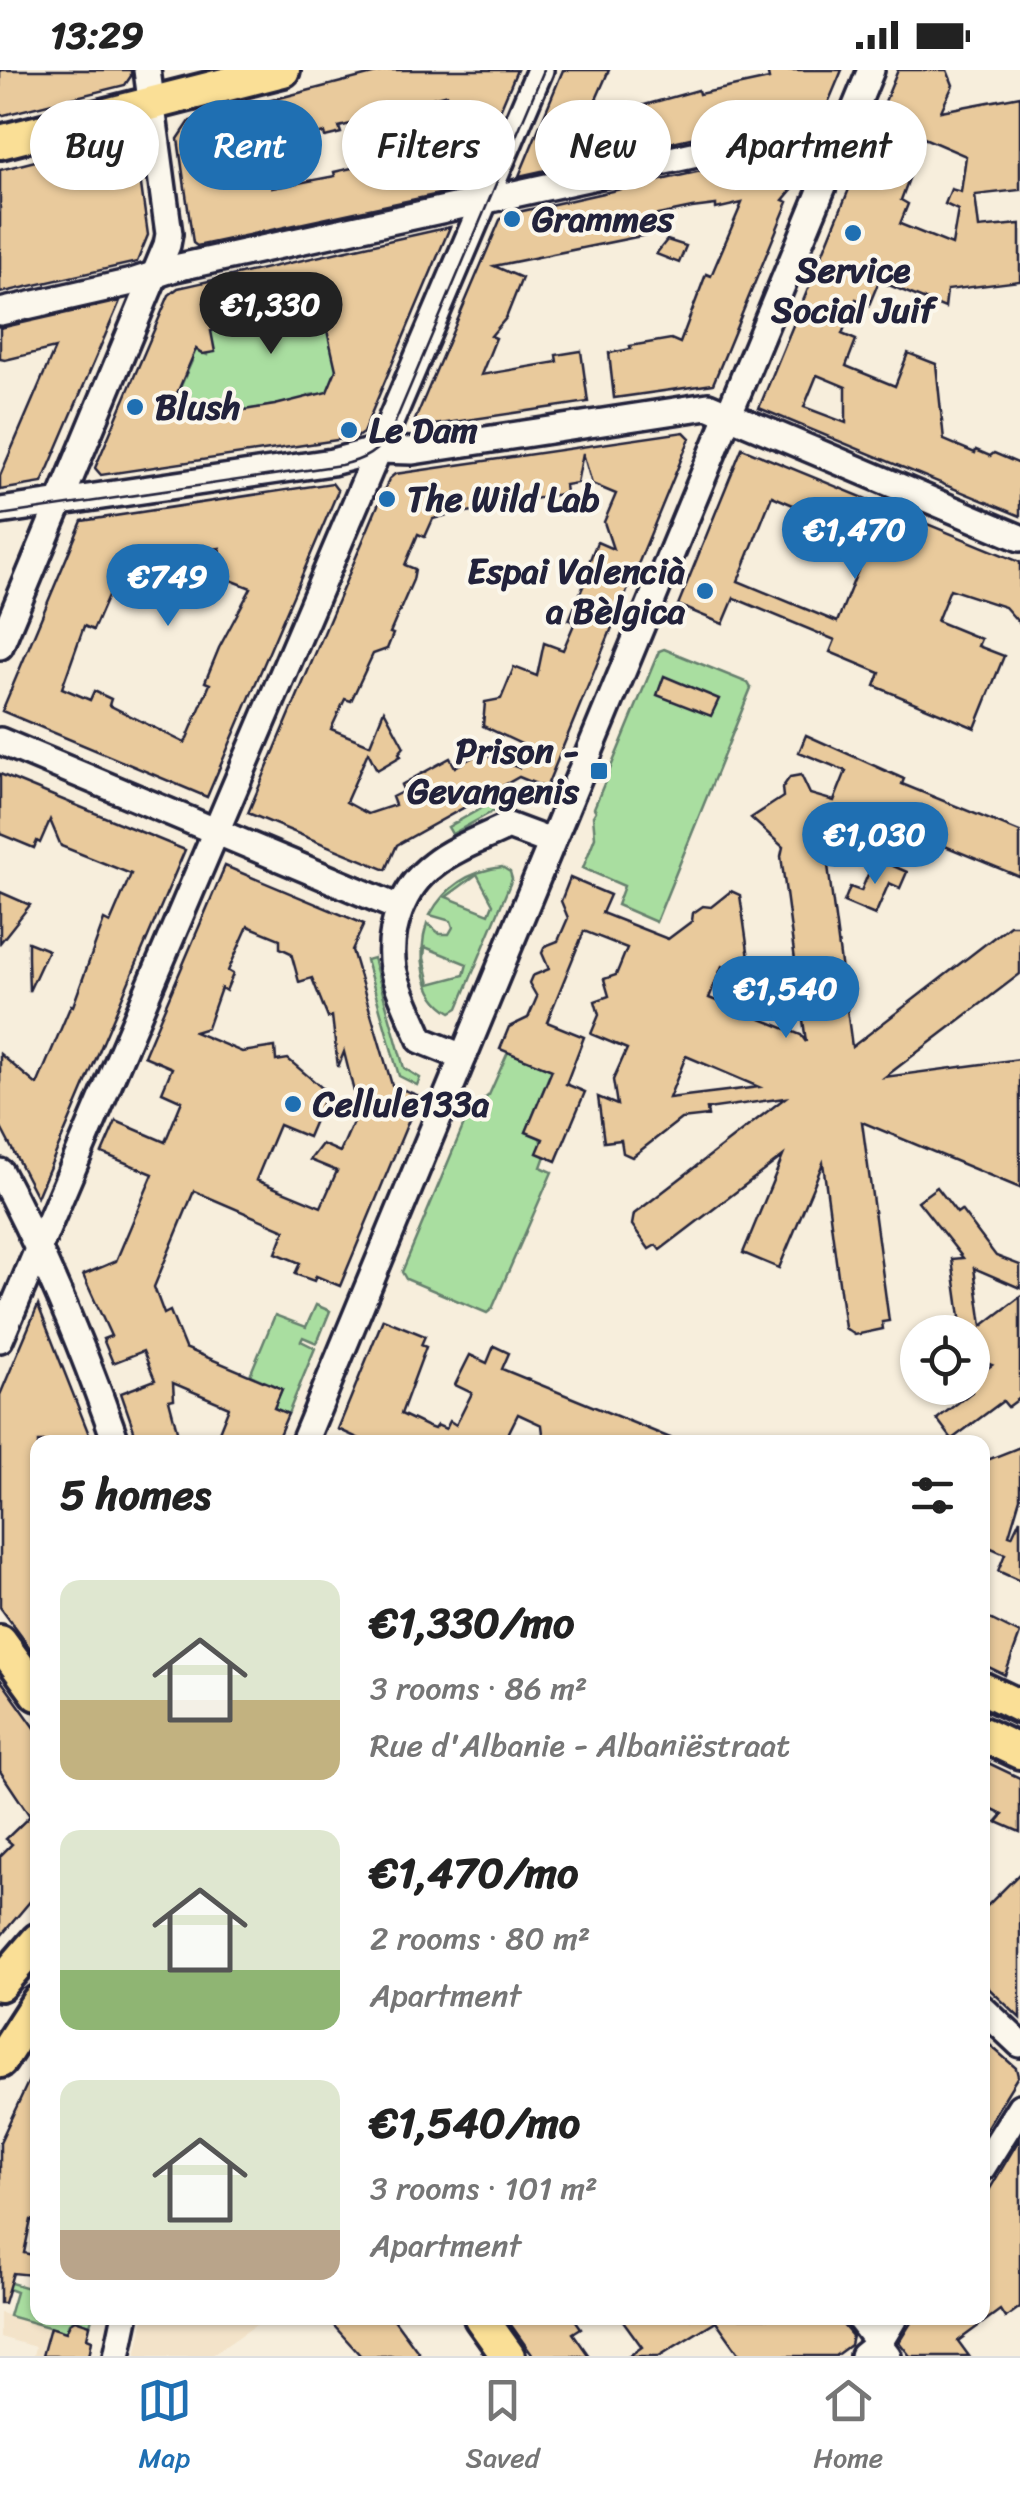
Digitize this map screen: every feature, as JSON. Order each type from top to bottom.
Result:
[{"type":"main road","points":[[159,102],[282,70]]},
{"type":"main road","points":[[0,142],[30,134]]},
{"type":"main road","points":[[0,1642],[30,1683]]},
{"type":"main road","points":[[990,1692],[1019,1702]]},
{"type":"main road","points":[[990,1738],[1020,1752]]},
{"type":"main road","points":[[0,1984],[30,1949]]},
{"type":"main road","points":[[3,2045],[30,2012]]},
{"type":"main road","points":[[486,2325],[508,2356]]},
{"type":"street","points":[[148,70],[152,100]]},
{"type":"street","points":[[0,1339],[540,70]]},
{"type":"street","points":[[858,100],[871,70]]},
{"type":"street","points":[[0,312],[691,156]]},
{"type":"street","points":[[0,646],[168,234],[159,161]]},
{"type":"street","points":[[314,1435],[463,1057],[821,190]]},
{"type":"street","points":[[0,511],[332,462],[377,450],[413,451],[708,406],[1020,538]]},
{"type":"street","points":[[0,741],[399,908]]},
{"type":"street","points":[[463,1057],[421,1040],[394,969],[392,940],[399,908],[433,864],[508,826],[551,842]]},
{"type":"street","points":[[0,1172],[76,1336],[113,1435]]},
{"type":"street","points":[[990,2016],[1020,2044]]},
{"type":"street","points":[[990,2155],[1020,2106]]},
{"type":"street","points":[[117,2356],[124,2325]]},
{"type":"street","points":[[863,2325],[877,2352]]},
{"type":"street","points":[[877,2352],[890,2325]]},
{"type":"shaded area","points":[[0,2313],[30,2325],[92,2340],[89,2356],[33,2356],[35,2347],[0,2337]]},
{"type":"shaded area","points":[[143,2325],[256,2325],[211,2356],[136,2356]]},
{"type":"green space","points":[[321,298],[341,357],[335,372],[334,398],[309,395],[309,399],[212,416],[211,407],[206,407],[206,416],[191,418],[191,422],[163,410],[176,397],[192,361],[186,357],[190,348],[207,355],[209,326],[273,317],[305,301],[307,308],[313,307]]},
{"type":"green space","points":[[664,649],[748,683],[751,688],[656,922],[617,905],[624,886],[583,868],[595,837],[594,808],[659,651]]},
{"type":"green space","points":[[519,787],[537,794],[533,802],[519,797],[452,834],[448,827]]},
{"type":"green space","points":[[502,867],[512,879],[458,1008],[451,1012],[433,996],[424,973],[423,947],[427,923],[440,934],[449,934],[451,921],[430,915],[436,905],[460,882],[469,877],[490,869]],"holes":[[[477,874],[493,904],[489,914],[446,897]],[[425,947],[467,964],[464,975],[430,984]]]},
{"type":"green space","points":[[373,958],[404,1068],[420,1078],[417,1085],[399,1076],[366,960]]},
{"type":"green space","points":[[508,1052],[552,1069],[526,1132],[540,1138],[545,1156],[541,1167],[552,1172],[487,1313],[406,1279],[402,1272],[467,1117],[473,1116],[473,1109],[489,1095]]},
{"type":"green space","points":[[316,1305],[330,1311],[317,1343],[303,1337],[301,1341],[315,1348],[288,1414],[274,1408],[282,1389],[250,1375],[275,1315],[306,1327]]},
{"type":"green space","points":[[4,2281],[28,2288],[30,2281],[30,2322],[9,2316],[16,2292],[3,2287]]},
{"type":"green space","points":[[41,2325],[68,2325],[66,2332]]},
{"type":"building","points":[[0,70],[131,70],[125,85],[65,100],[30,100],[30,109],[0,116]]},
{"type":"building","points":[[388,70],[517,70],[504,100],[448,100],[447,94],[425,100],[342,100],[341,133],[325,137],[322,100],[272,100]]},
{"type":"building","points":[[563,70],[609,70],[596,100],[551,100]]},
{"type":"building","points":[[767,70],[842,70],[829,100],[691,100],[691,138],[671,142],[671,100],[662,100],[769,79]]},
{"type":"building","points":[[898,70],[947,70],[953,85],[941,111],[1020,96],[1020,190],[975,195],[979,228],[1020,224],[1020,281],[947,290],[945,308],[879,281],[869,305],[856,299],[842,334],[856,340],[846,366],[895,386],[908,353],[936,364],[944,440],[975,453],[994,453],[1020,464],[1020,516],[759,408],[849,190],[905,190],[901,200],[908,204],[900,224],[952,245],[958,210],[945,204],[951,189],[961,192],[966,156],[927,139],[927,100],[886,100]],"holes":[[[817,375],[846,387],[846,423],[804,407]]]},
{"type":"building","points":[[535,137],[535,172],[519,176]]},
{"type":"building","points":[[30,162],[30,190],[142,190],[148,235],[137,262],[0,293],[0,170]]},
{"type":"building","points":[[342,170],[342,190],[458,190],[197,246],[193,243],[185,190],[322,190],[322,178]]},
{"type":"building","points":[[691,173],[691,190],[791,190],[783,200],[788,202],[713,384],[614,398],[609,353],[671,339],[680,343],[706,274],[711,276],[742,203],[629,221],[656,233],[494,266],[522,278],[506,318],[491,336],[496,338],[481,375],[557,362],[556,355],[581,351],[588,402],[420,427],[415,420],[505,215],[617,190],[671,190],[671,178]]},
{"type":"building","points":[[450,227],[363,433],[101,475],[95,468],[169,295],[178,288]],"holes":[[[321,304],[336,370],[327,392],[275,405],[206,412],[206,416],[187,419],[169,412],[196,349],[203,354],[215,352],[211,331]]]},
{"type":"building","points":[[667,240],[686,246],[679,263],[656,254]]},
{"type":"building","points":[[120,301],[42,483],[0,490],[0,476],[55,348],[0,359],[0,328]]},
{"type":"building","points":[[684,432],[690,438],[546,788],[519,777],[397,845],[386,870],[248,813],[389,479],[395,474]],"holes":[[[583,453],[592,484],[616,494],[604,522],[613,549],[597,542],[569,620],[575,622],[563,650],[544,643],[537,676],[514,667],[501,699],[485,702],[483,726],[528,747],[519,768],[480,753],[455,767],[450,758],[401,785],[404,791],[392,797],[395,805],[368,814],[346,802],[368,752],[377,770],[401,756],[404,747],[384,710],[370,745],[331,729],[345,699],[351,701],[373,654],[387,649],[413,580],[415,569],[405,565],[418,534],[425,537],[433,519],[447,515],[566,493],[565,485],[577,483]]]},
{"type":"building","points":[[742,448],[1020,562],[1020,624],[1005,607],[950,589],[937,621],[981,639],[978,646],[1004,656],[975,728],[875,686],[880,673],[830,652],[835,640],[734,598],[723,624],[678,605]],"holes":[[[772,496],[834,525],[831,531],[867,548],[837,622],[738,581]]]},
{"type":"building","points":[[332,483],[338,491],[207,797],[2,711],[82,521]],"holes":[[[220,548],[223,577],[251,588],[219,648],[205,682],[210,684],[185,743],[109,705],[111,699],[94,691],[90,700],[62,688],[84,626],[93,630],[110,591],[120,595],[117,574],[173,565],[181,554]]]},
{"type":"building","points":[[664,676],[719,699],[711,716],[657,695]]},
{"type":"building","points":[[806,735],[904,779],[902,784],[1020,832],[1020,877],[872,816],[869,824],[857,826],[841,837],[842,841],[825,843],[852,1047],[1010,925],[1020,925],[1020,974],[885,1077],[1020,1059],[1020,1188],[862,1122],[889,1321],[882,1322],[883,1329],[855,1335],[845,1328],[823,1163],[779,1268],[743,1253],[783,1156],[660,1250],[656,1245],[649,1249],[632,1225],[634,1214],[785,1098],[707,1109],[708,1116],[681,1119],[632,1157],[623,1153],[621,1140],[604,1142],[598,1097],[617,1105],[613,1080],[627,1049],[591,1034],[599,1015],[595,1001],[609,996],[604,979],[616,975],[627,948],[584,931],[547,1022],[584,1037],[566,1084],[585,1092],[556,1161],[537,1153],[543,1139],[526,1132],[552,1070],[500,1049],[509,1027],[528,1018],[537,997],[529,983],[532,976],[549,969],[542,953],[545,946],[558,941],[568,918],[561,901],[570,878],[610,895],[602,913],[668,939],[692,921],[693,913],[703,906],[711,907],[731,891],[740,895],[752,979],[722,966],[709,998],[801,1035],[806,1042],[781,856],[783,847],[751,818],[783,797],[782,788],[790,777],[801,775],[810,794],[834,801],[846,771],[799,752]],"holes":[[[686,1056],[759,1087],[669,1098]]]},
{"type":"building","points":[[0,774],[185,850],[37,1197],[0,1126],[0,1054],[37,1085],[73,1006],[104,920],[110,923],[131,874],[61,846],[50,820],[34,848],[0,834]]},
{"type":"building","points":[[875,858],[907,872],[900,888],[889,883],[875,915],[844,902],[850,887],[861,891]]},
{"type":"building","points":[[225,866],[364,924],[352,950],[392,1085],[419,1096],[340,1286],[316,1276],[314,1281],[295,1274],[300,1263],[276,1253],[285,1230],[194,1191],[154,1287],[164,1314],[170,1311],[185,1348],[282,1389],[274,1408],[288,1414],[279,1435],[218,1435],[229,1407],[173,1383],[174,1399],[169,1400],[178,1435],[136,1435],[121,1393],[155,1380],[143,1351],[113,1363],[103,1339],[111,1336],[83,1275],[116,1261],[153,1174],[102,1153],[116,1121],[165,1142],[182,1101],[162,1092],[172,1068],[144,1056]],"holes":[[[248,926],[280,939],[280,948],[291,953],[299,982],[312,978],[328,1018],[332,1016],[338,1067],[344,1052],[356,1100],[352,1109],[358,1111],[340,1152],[322,1144],[310,1160],[337,1171],[321,1207],[256,1180],[279,1125],[308,1137],[327,1092],[288,1059],[276,1061],[275,1047],[242,1052],[194,1032],[207,1028],[221,988],[226,991],[233,974],[228,971]]]},
{"type":"building","points":[[0,892],[30,905],[0,943]]},
{"type":"building","points":[[28,942],[48,950],[29,991],[28,958]]},
{"type":"building","points":[[937,1187],[957,1213],[961,1210],[996,1256],[1020,1265],[1020,1288],[974,1268],[980,1315],[960,1315],[952,1259],[963,1258],[918,1201]]},
{"type":"building","points":[[1020,1297],[1020,1398],[1008,1407],[1003,1401],[957,1435],[949,1435],[937,1419],[955,1405],[990,1405],[990,1320]]},
{"type":"building","points":[[38,1305],[89,1435],[30,1435],[30,1648],[0,1607],[0,1395]]},
{"type":"building","points":[[383,1319],[425,1336],[421,1345],[426,1347],[401,1414],[426,1426],[446,1429],[450,1421],[456,1425],[472,1393],[455,1385],[470,1355],[487,1363],[494,1346],[509,1353],[502,1369],[663,1435],[543,1435],[542,1425],[518,1414],[508,1435],[351,1435],[338,1429]]},
{"type":"building","points":[[1020,1447],[1020,1498],[1009,1535],[1012,1536],[1020,1519],[1020,1581],[998,1571],[1005,1554],[990,1547],[990,1459]]},
{"type":"building","points":[[990,1619],[1020,1634],[1005,1675],[990,1668]]},
{"type":"building","points":[[0,1679],[30,1721],[30,1816],[0,1771]]},
{"type":"building","points":[[990,1764],[1020,1778],[1020,1832],[997,1822],[1003,1815],[990,1809]]},
{"type":"building","points":[[30,1816],[30,1901],[0,1937],[0,1856],[12,1844],[6,1839]]},
{"type":"building","points":[[1020,1873],[1020,2018],[990,1990],[990,1903]]},
{"type":"building","points":[[990,2045],[1016,2068],[1018,2076],[990,2122]]},
{"type":"building","points":[[30,2078],[30,2225],[24,2253],[30,2254],[30,2275],[13,2273],[4,2303],[0,2303],[0,2142]]},
{"type":"building","points":[[1020,2138],[1020,2307],[1005,2318],[1000,2310],[990,2317],[990,2189]]},
{"type":"building","points":[[69,2325],[90,2325],[89,2356],[42,2356],[50,2327],[66,2332]]},
{"type":"building","points":[[333,2325],[398,2325],[421,2356],[361,2356]]},
{"type":"building","points":[[511,2325],[579,2325],[581,2328],[573,2333],[589,2356],[533,2356]]},
{"type":"building","points":[[626,2325],[709,2325],[659,2356],[629,2356],[642,2347]]},
{"type":"building","points":[[719,2325],[843,2325],[852,2336],[850,2345],[835,2356],[741,2356]]},
{"type":"building","points":[[910,2325],[980,2325],[958,2341],[969,2356],[910,2356],[899,2342]]},
{"type":"tram line","points":[[0,515],[341,465],[376,450],[391,432],[544,70]]},
{"type":"tram line","points":[[990,1710],[1020,1725]]},
{"type":"place","name":"Grammes","points":[[512,219]]},
{"type":"place","name":"Service Social Juif","points":[[853,233]]},
{"type":"place","name":"Blush","points":[[135,407]]},
{"type":"place","name":"Le Dam","points":[[349,430]]},
{"type":"place","name":"The Wild Lab","points":[[387,499]]},
{"type":"place","name":"Espai Valencià a Bèlgica","points":[[705,591]]},
{"type":"place","name":"Prison - Gevangenis","points":[[599,771]]},
{"type":"place","name":"Cellule133a","points":[[293,1104]]}]
